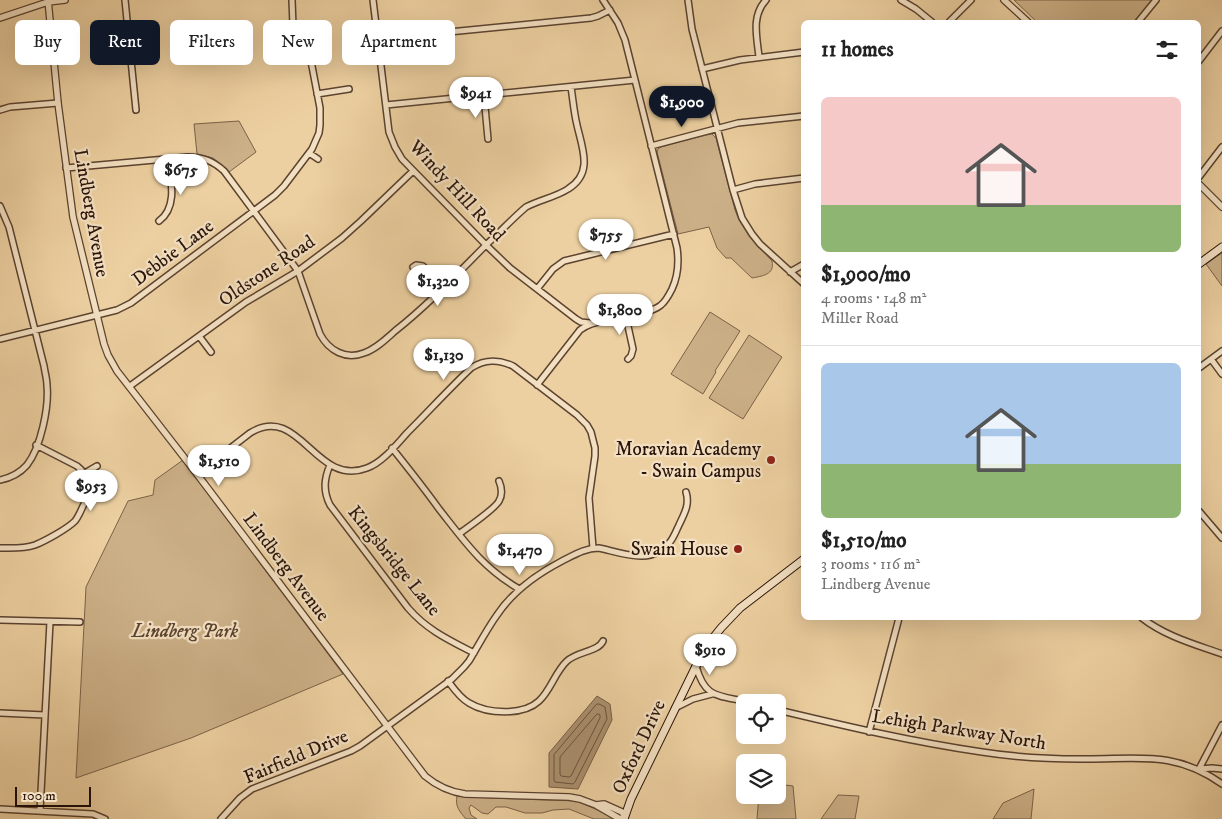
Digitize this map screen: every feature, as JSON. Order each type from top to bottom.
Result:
[{"type":"main road","points":[[1201,263],[1222,247]]},
{"type":"main road","name":"Oxford Drive","points":[[625,819],[631,800],[696,666],[713,638],[735,613],[801,561]]},
{"type":"street","points":[[0,18],[48,1],[65,0]]},
{"type":"street","points":[[125,0],[136,110]]},
{"type":"street","name":"Debbie Lane","points":[[0,339],[117,310],[131,303],[279,192],[309,153],[316,141],[320,125],[320,108],[311,62],[299,41],[294,26],[292,0]]},
{"type":"street","name":"Windy Hill Road","points":[[373,0],[376,20]]},
{"type":"street","points":[[538,385],[584,326],[651,311],[661,305],[674,284],[678,266],[674,234],[622,31],[603,0]]},
{"type":"street","points":[[688,0],[692,29],[733,190],[742,218],[760,244],[801,281]]},
{"type":"street","points":[[759,57],[756,22],[761,5],[766,0]]},
{"type":"street","points":[[901,0],[930,20]]},
{"type":"street","points":[[951,20],[971,0]]},
{"type":"street","points":[[1004,0],[1026,20]]},
{"type":"street","points":[[1140,20],[1156,0]]},
{"type":"street","name":"Lindberg Avenue","points":[[48,1],[58,103],[75,229],[104,344],[117,370],[425,776],[432,782],[465,794],[569,797],[596,805],[604,804],[622,812],[625,819]]},
{"type":"street","points":[[455,31],[591,18],[610,10]]},
{"type":"street","points":[[1201,58],[1222,31]]},
{"type":"street","points":[[702,69],[759,57],[801,52]]},
{"type":"street","name":"Windy Hill Road","points":[[381,65],[392,140],[398,152],[413,171],[510,268],[576,320],[592,323]]},
{"type":"street","points":[[386,105],[634,80]]},
{"type":"street","points":[[66,168],[196,157],[212,162],[224,171],[298,271],[323,341],[332,350],[343,355],[363,354],[374,349],[415,315],[526,207],[570,188],[578,179],[584,166],[584,153],[577,126],[571,87]]},
{"type":"street","points":[[317,94],[349,89]]},
{"type":"street","points":[[484,96],[488,139]]},
{"type":"street","points":[[0,110],[10,107],[58,103]]},
{"type":"street","points":[[651,146],[738,124],[801,116]]},
{"type":"street","points":[[1201,174],[1222,147]]},
{"type":"street","points":[[309,153],[318,159]]},
{"type":"street","points":[[158,221],[166,214],[170,205],[172,186],[168,159]]},
{"type":"street","name":"Oldstone Road","points":[[130,386],[246,302],[298,271],[352,230],[413,171]]},
{"type":"street","points":[[733,190],[755,184],[801,178]]},
{"type":"street","points":[[1201,186],[1222,207]]},
{"type":"street","points":[[0,206],[9,227],[44,366],[48,394],[44,420],[31,458],[22,470],[0,480]]},
{"type":"street","points":[[537,289],[553,269],[564,262],[674,234]]},
{"type":"street","points":[[413,267],[416,265],[423,266],[444,287]]},
{"type":"street","points":[[790,272],[801,266]]},
{"type":"street","points":[[626,317],[633,349],[633,353],[628,359]]},
{"type":"street","points":[[199,336],[211,352]]},
{"type":"street","points":[[1201,366],[1222,351]]},
{"type":"street","points":[[1211,359],[1222,374]]},
{"type":"street","points":[[197,474],[250,433],[268,426],[288,430],[330,465],[344,470],[366,468],[379,461],[467,372],[477,364],[495,361],[507,364],[538,385],[587,425],[594,440],[595,456],[589,508],[593,548],[639,557],[659,552],[669,544],[686,510],[688,502],[686,492]]},
{"type":"street","points":[[0,548],[22,548],[37,544],[70,525],[80,513],[88,494],[89,484],[85,474],[77,466],[36,446]]},
{"type":"street","points":[[392,448],[469,548],[498,576],[519,590]]},
{"type":"street","name":"Kingsbridge Lane","points":[[330,465],[324,487],[330,505],[408,608],[424,625],[434,632],[474,653]]},
{"type":"street","points":[[85,474],[97,466]]},
{"type":"street","points":[[459,534],[497,504],[502,495],[499,481]]},
{"type":"street","points":[[1201,513],[1222,538]]},
{"type":"street","name":"Fairfield Drive","points":[[220,819],[240,798],[252,789],[351,751],[368,741],[448,682],[464,667],[497,615],[519,590],[552,566],[581,551],[593,548]]},
{"type":"street","points":[[0,620],[80,622]]},
{"type":"street","points":[[869,732],[898,620]]},
{"type":"street","points":[[1145,620],[1169,635],[1222,654]]},
{"type":"street","points":[[40,811],[50,622]]},
{"type":"street","points":[[448,682],[464,699],[477,707],[494,711],[522,710],[540,701],[567,661],[576,655],[599,646],[603,641]]},
{"type":"street","points":[[696,666],[700,681],[712,694]]},
{"type":"street","points":[[676,708],[692,699],[712,694],[736,699]]},
{"type":"street","name":"Lehigh Parkway North","points":[[786,712],[869,732],[981,752],[1035,758],[1096,760],[1149,758],[1178,762],[1199,770],[1222,784]]},
{"type":"street","points":[[0,713],[45,715]]},
{"type":"street","points":[[1199,770],[1222,725]]},
{"type":"street","points":[[1199,770],[1222,769]]},
{"type":"street","points":[[0,809],[93,814],[105,819]]},
{"type":"green space","points":[[1014,0],[1152,0],[1136,20],[1035,20]]},
{"type":"green space","points":[[239,121],[256,152],[229,172],[213,158],[197,154],[194,124]]},
{"type":"green space","points":[[712,134],[716,138],[739,220],[749,236],[772,261],[772,269],[767,274],[752,278],[731,258],[726,258],[717,248],[709,227],[678,234],[657,152],[658,149]]},
{"type":"green space","points":[[1222,253],[1222,286],[1206,264]]},
{"type":"green space","points":[[710,312],[740,331],[703,394],[671,374]]},
{"type":"green space","points":[[749,335],[782,357],[743,419],[709,398]]},
{"type":"green space","name":"Lindberg Park","points":[[183,460],[343,674],[191,738],[76,778],[86,587],[128,501],[153,495],[155,480]]},
{"type":"green space","points":[[786,785],[793,786],[796,819],[757,819],[758,804],[786,804]]},
{"type":"green space","points":[[1034,789],[1031,819],[993,819],[1003,803]]},
{"type":"green space","points":[[838,795],[859,796],[855,819],[821,819]]},
{"type":"green space","points":[[457,796],[577,801],[614,819],[594,819],[569,809],[542,813],[525,813],[506,807],[496,807],[488,814],[482,813],[471,805],[469,808],[471,815],[477,819],[466,819],[458,808]]},
{"type":"water","points":[[597,696],[610,704],[612,720],[578,789],[549,787],[549,753]]},
{"type":"place","name":"Moravian Academy - Swain Campus","points":[[771,460]]},
{"type":"place","name":"Swain House","points":[[738,549]]}]
